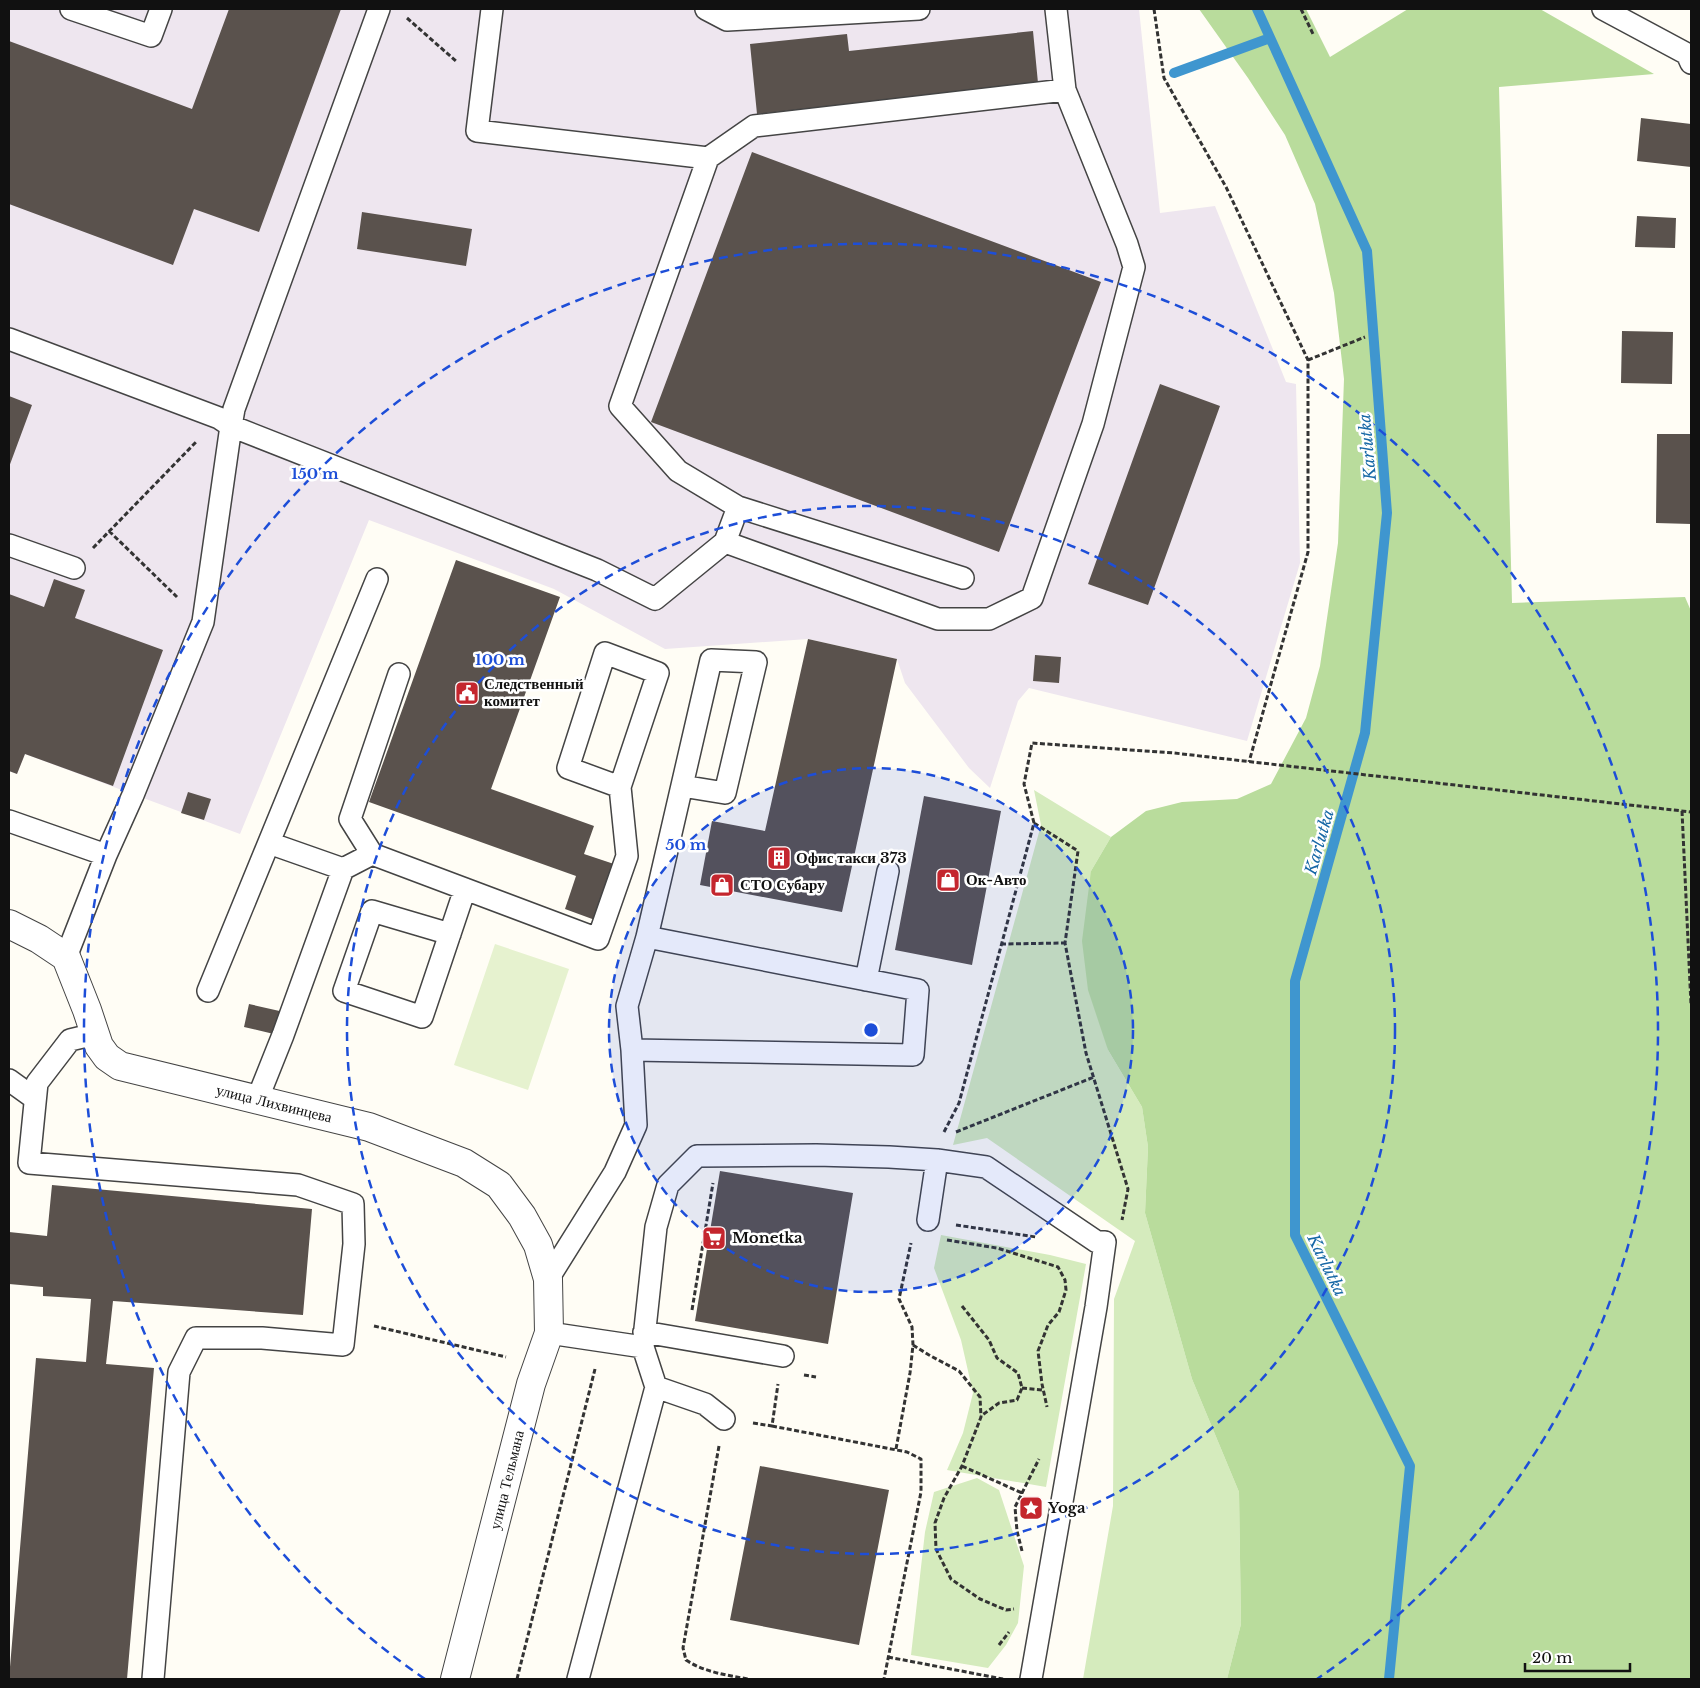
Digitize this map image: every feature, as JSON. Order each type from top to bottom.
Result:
[{"type":"street","points":[[9,924],[39,939],[66,957]]},
{"type":"street","name":"улица Лихвинцева","points":[[66,957],[99,1046],[107,1057],[120,1066],[369,1127],[464,1163],[498,1185],[522,1216],[538,1245],[548,1279]]},
{"type":"street","name":"улица Тельмана","points":[[456,1679],[532,1384],[549,1333],[548,1279]]},
{"type":"lane","points":[[71,9],[151,36],[161,9]]},
{"type":"lane","points":[[66,957],[106,855],[133,795],[203,622],[225,422],[234,409],[379,9]]},
{"type":"lane","points":[[492,9],[477,131],[708,158]]},
{"type":"lane","points":[[706,9],[727,20],[919,9]]},
{"type":"lane","points":[[725,542],[938,620],[989,620],[1032,598],[1093,424],[1134,267],[1127,244],[1064,90],[1056,9]]},
{"type":"lane","points":[[1603,9],[1687,54],[1691,63]]},
{"type":"lane","points":[[963,578],[738,507],[678,471],[620,406],[708,158],[754,126],[1064,90]]},
{"type":"lane","points":[[9,339],[225,422],[597,570],[655,599],[725,542],[738,507]]},
{"type":"lane","points":[[9,545],[74,568]]},
{"type":"lane","points":[[208,991],[377,579]]},
{"type":"lane","points":[[399,674],[350,819],[372,854],[598,939],[627,856],[620,787],[658,673],[605,653],[568,768],[620,787]]},
{"type":"lane","points":[[548,1279],[615,1172],[636,1125],[632,1050],[627,1006],[647,937],[711,660],[756,662],[725,794],[682,786]]},
{"type":"lane","points":[[9,822],[106,855]]},
{"type":"lane","points":[[269,842],[343,869]]},
{"type":"lane","points":[[257,1100],[283,1035],[343,869],[372,854]]},
{"type":"lane","points":[[866,980],[888,870]]},
{"type":"lane","points":[[450,934],[372,911],[344,991],[422,1017],[450,934],[465,889]]},
{"type":"lane","points":[[632,1050],[912,1055],[918,990],[647,937]]},
{"type":"lane","points":[[95,1034],[70,1040],[36,1082],[28,1163],[298,1185],[353,1204],[354,1244],[343,1345],[262,1338],[196,1338],[179,1372],[153,1679]]},
{"type":"lane","points":[[9,1080],[34,1098]]},
{"type":"lane","points":[[578,1679],[656,1387],[644,1339],[656,1227],[668,1185],[697,1156],[816,1155],[936,1160],[986,1167],[1097,1242],[1105,1242],[1090,1306],[1031,1679]]},
{"type":"lane","points":[[928,1220],[936,1160]]},
{"type":"lane","points":[[549,1333],[701,1342],[783,1356]]},
{"type":"lane","points":[[656,1387],[705,1404],[724,1419]]},
{"type":"path","points":[[1154,9],[1164,78],[1226,187],[1308,360],[1308,552],[1249,762]]},
{"type":"path","points":[[1301,9],[1314,36]]},
{"type":"path","points":[[404,15],[482,83]]},
{"type":"path","points":[[1308,360],[1365,338]]},
{"type":"path","points":[[74,568],[109,531],[225,422]]},
{"type":"path","points":[[109,531],[203,622]]},
{"type":"path","points":[[1094,1077],[941,1138],[959,1103],[1034,823],[1024,784],[1032,743],[1174,753],[1691,812]]},
{"type":"path","points":[[1682,811],[1691,1004]]},
{"type":"path","points":[[1034,823],[1078,851],[1064,943],[1086,1053],[1128,1189],[1122,1223],[1105,1242]]},
{"type":"path","points":[[1002,944],[1064,943]]},
{"type":"path","points":[[701,1342],[701,1328],[690,1322],[714,1178]]},
{"type":"path","points":[[950,1225],[1011,1234]]},
{"type":"path","points":[[896,1449],[910,1373],[913,1345],[912,1327],[899,1299],[912,1235]]},
{"type":"path","points":[[941,1239],[997,1248],[1058,1267],[1065,1280],[1066,1290],[1059,1312],[1048,1325],[1038,1351],[1043,1390],[1048,1410]]},
{"type":"path","points":[[962,1306],[989,1340],[997,1358],[1018,1373],[1022,1388],[1017,1400],[999,1402],[981,1416]]},
{"type":"path","points":[[346,1321],[508,1357]]},
{"type":"path","points":[[913,1345],[959,1371],[980,1397],[981,1416],[962,1466],[944,1498],[935,1523],[936,1549],[951,1579],[980,1599],[1006,1610],[1018,1609]]},
{"type":"path","points":[[517,1679],[596,1363]]},
{"type":"path","points":[[772,1426],[779,1381]]},
{"type":"path","points":[[1022,1388],[1043,1390]]},
{"type":"path","points":[[746,1679],[697,1668],[686,1660],[683,1648],[724,1419],[896,1449],[920,1459],[921,1492],[884,1679]]},
{"type":"path","points":[[1023,1553],[1016,1531],[1015,1507],[1040,1456]]},
{"type":"path","points":[[962,1466],[1022,1493]]},
{"type":"path","points":[[888,1656],[1004,1679]]},
{"type":"shaded area","points":[[9,9],[1139,9],[1160,213],[1215,206],[1286,382],[1296,384],[1300,563],[1247,741],[1029,688],[1018,701],[990,788],[969,768],[905,683],[897,659],[808,639],[665,649],[554,589],[369,520],[240,834],[25,754],[17,774],[9,771]]},
{"type":"green space","points":[[1199,9],[1306,9],[1330,57],[1408,9],[1540,9],[1654,74],[1499,87],[1512,603],[1685,597],[1691,611],[1691,1679],[1227,1679],[1241,1624],[1239,1492],[1192,1379],[1145,1213],[1148,1147],[1142,1107],[1108,1050],[1088,990],[1082,941],[1091,871],[1111,837],[1146,811],[1182,802],[1237,799],[1271,784],[1306,718],[1320,666],[1338,543],[1344,379],[1334,293],[1315,204],[1285,135],[1248,78]]},
{"type":"green space","points":[[1034,790],[1111,837],[1091,871],[1108,1050],[1142,1107],[1148,1147],[1145,1213],[1192,1379],[1239,1492],[1241,1624],[1227,1679],[1083,1679],[1113,1506],[1114,1299],[1135,1241],[987,1138],[953,1145],[1041,825]]},
{"type":"green space","points":[[495,944],[569,969],[528,1090],[454,1065]]},
{"type":"green space","points":[[941,1235],[1050,1255],[1086,1264],[1046,1487],[947,1470],[963,1433],[973,1393],[961,1340],[934,1268]]},
{"type":"green space","points":[[977,1478],[999,1490],[1024,1566],[1018,1623],[1006,1645],[988,1668],[911,1655],[925,1532],[934,1492]]},
{"type":"building","points":[[229,9],[341,9],[259,232],[194,209],[173,265],[9,204],[9,41],[192,109]]},
{"type":"building","points":[[1033,31],[1038,83],[757,114],[750,44],[847,34],[849,51]]},
{"type":"building","points":[[1641,118],[1691,124],[1691,167],[1637,161]]},
{"type":"building","points":[[752,152],[1101,282],[999,552],[651,422]]},
{"type":"building","points":[[362,212],[472,229],[466,266],[357,249]]},
{"type":"building","points":[[1637,216],[1676,218],[1675,248],[1635,247]]},
{"type":"building","points":[[1622,331],[1673,332],[1672,384],[1621,383]]},
{"type":"building","points":[[1160,384],[1220,406],[1148,605],[1088,584]]},
{"type":"building","points":[[9,396],[32,405],[9,467]]},
{"type":"building","points":[[1657,434],[1691,434],[1691,524],[1656,523]]},
{"type":"building","name":"Следственный комитет","points":[[456,560],[560,597],[491,789],[594,826],[584,854],[614,864],[595,920],[565,909],[576,876],[369,802]]},
{"type":"building","points":[[54,579],[85,590],[75,618],[163,650],[113,786],[25,754],[17,774],[9,771],[9,594],[44,607]]},
{"type":"building","points":[[808,639],[897,659],[842,912],[700,885],[712,821],[765,831]]},
{"type":"building","points":[[1035,655],[1061,657],[1059,683],[1033,681]]},
{"type":"building","points":[[188,792],[211,799],[204,820],[181,813]]},
{"type":"building","name":"Ок-Авто","points":[[924,796],[1001,811],[972,965],[895,950]]},
{"type":"building","points":[[249,1004],[284,1012],[278,1035],[244,1027]]},
{"type":"building","points":[[720,1171],[853,1193],[828,1344],[695,1321]]},
{"type":"building","points":[[52,1185],[312,1209],[303,1315],[113,1301],[106,1364],[154,1368],[127,1679],[9,1679],[36,1358],[86,1362],[91,1299],[43,1296],[43,1287],[9,1284],[9,1232],[47,1236]]},
{"type":"building","points":[[760,1466],[889,1490],[859,1645],[730,1620]]},
{"type":"waterway","name":"Karlutka","points":[[1257,9],[1367,251],[1387,513],[1365,733],[1295,981],[1295,1235],[1410,1466],[1389,1679]]},
{"type":"waterway","points":[[1174,73],[1270,38]]},
{"type":"place","name":"Следственный комитет","points":[[467,693]]},
{"type":"place","name":"Офис такси 373","points":[[779,858]]},
{"type":"place","name":"Ок-Авто","points":[[948,880]]},
{"type":"place","name":"СТО Субару","points":[[722,885]]},
{"type":"place","name":"Monetka","points":[[714,1238]]},
{"type":"place","name":"Yoga","points":[[1031,1508]]}]
